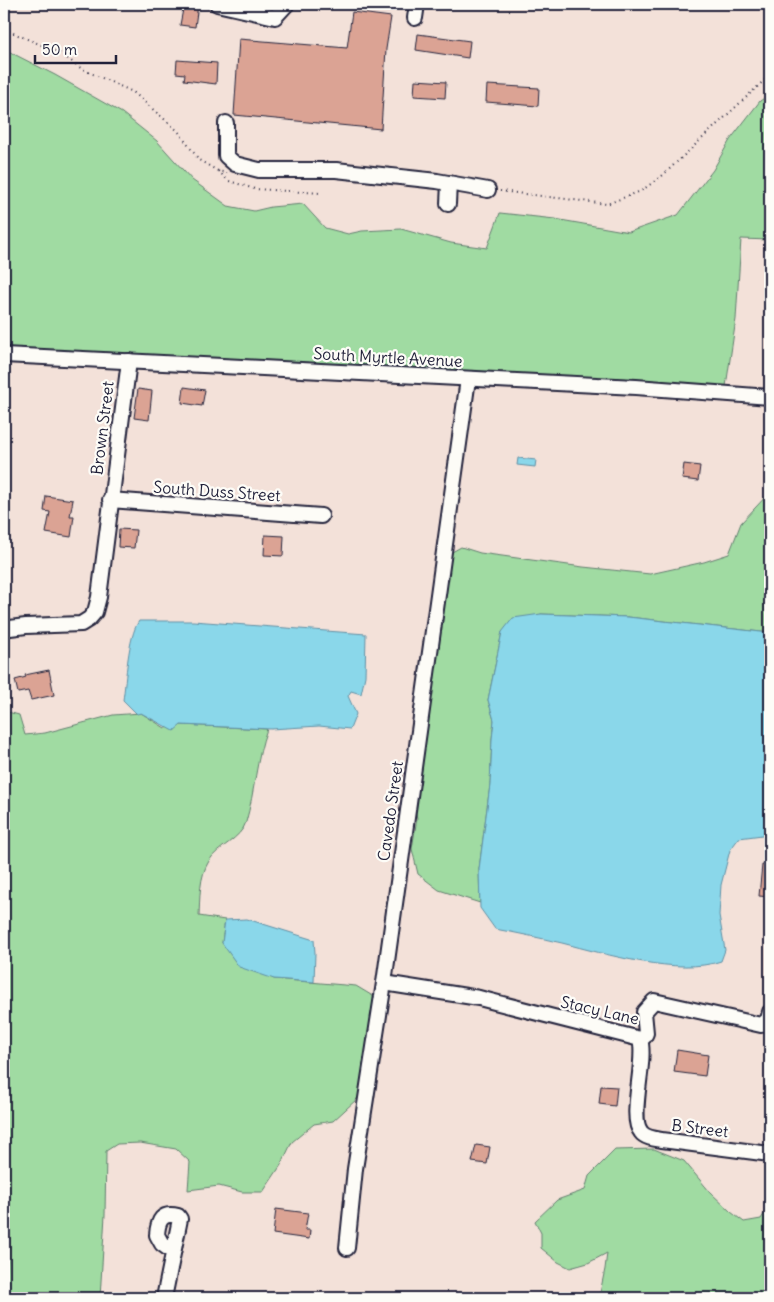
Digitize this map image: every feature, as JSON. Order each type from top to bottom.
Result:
[{"type":"street","points":[[216,4],[275,17],[287,4]]},
{"type":"street","points":[[415,18],[417,4]]},
{"type":"street","points":[[226,123],[226,156],[236,164],[259,170],[336,170],[449,183],[488,190]]},
{"type":"street","points":[[448,204],[449,183]]},
{"type":"street","name":"South Myrtle Avenue","points":[[4,355],[636,386],[770,397]]},
{"type":"street","name":"Brown Street","points":[[10,628],[81,624],[95,612],[99,596],[129,361]]},
{"type":"street","name":"Cavedo Street","points":[[347,1248],[355,1169],[384,982],[468,379]]},
{"type":"street","name":"South Duss Street","points":[[110,500],[321,516]]},
{"type":"street","name":"Stacy Lane","points":[[384,982],[479,998],[640,1039],[646,1033],[644,1012],[654,1001],[761,1025],[768,1020],[770,1012]]},
{"type":"street","name":"B Street","points":[[640,1039],[642,1053],[636,1120],[640,1132],[648,1137],[662,1140],[770,1154]]},
{"type":"street","points":[[164,1298],[173,1252]]},
{"type":"path","points":[[4,29],[60,53],[82,69],[133,92],[178,131],[200,160],[229,181],[255,189],[320,193]]},
{"type":"path","points":[[488,190],[607,204],[641,191],[662,176],[770,75]]},
{"type":"path","points":[[218,172],[231,173]]},
{"type":"green space","points":[[4,49],[122,113],[157,141],[192,180],[228,206],[254,211],[271,207],[303,204],[325,228],[348,234],[362,231],[401,229],[451,243],[487,248],[500,213],[555,219],[629,232],[678,215],[713,170],[730,140],[760,101],[770,94],[770,240],[741,239],[736,319],[725,393],[4,355]]},
{"type":"green space","points":[[770,492],[770,633],[628,617],[541,614],[502,632],[488,700],[494,720],[490,785],[479,869],[480,903],[439,890],[418,874],[412,849],[417,818],[411,794],[452,552],[461,547],[480,553],[650,574],[704,562],[729,554],[741,523]]},
{"type":"green space","points":[[4,711],[19,715],[25,735],[45,733],[113,715],[141,713],[165,728],[181,725],[267,729],[260,752],[246,822],[234,838],[217,851],[206,867],[201,888],[199,916],[225,920],[222,943],[274,979],[356,986],[376,998],[371,1075],[357,1099],[333,1121],[314,1124],[292,1142],[281,1165],[263,1192],[242,1192],[219,1186],[188,1190],[190,1162],[176,1149],[140,1143],[117,1144],[106,1151],[105,1215],[100,1298],[4,1298],[9,1230],[4,1213]]},
{"type":"green space","points":[[654,1149],[684,1161],[710,1192],[744,1222],[761,1219],[770,1205],[770,1298],[599,1298],[607,1253],[588,1263],[570,1268],[558,1262],[541,1248],[541,1233],[535,1221],[557,1200],[585,1190],[589,1176],[615,1150]]},
{"type":"water","points":[[518,458],[536,460],[535,467],[517,465]]},
{"type":"water","points":[[541,614],[628,617],[770,633],[770,834],[739,838],[730,850],[721,885],[719,915],[725,950],[721,961],[704,965],[684,966],[642,962],[495,929],[480,908],[479,869],[490,785],[494,720],[488,700],[502,632],[513,618]]},
{"type":"water","points":[[139,621],[193,621],[366,634],[365,676],[361,694],[351,691],[348,696],[356,714],[350,729],[319,726],[271,729],[181,725],[174,731],[141,713],[137,714],[123,700],[132,637]]},
{"type":"water","points":[[247,919],[314,940],[314,982],[274,979],[239,967],[222,943],[225,920]]},
{"type":"building","points":[[184,4],[198,4],[195,27],[180,25]]},
{"type":"building","points":[[352,12],[391,17],[386,49],[381,129],[234,115],[239,39],[347,48]]},
{"type":"building","points":[[418,34],[470,41],[468,58],[416,50]]},
{"type":"building","points":[[177,60],[217,63],[216,84],[184,80],[185,74],[176,73]]},
{"type":"building","points":[[415,80],[446,82],[445,98],[414,96]]},
{"type":"building","points":[[487,85],[539,88],[538,106],[486,102]]},
{"type":"building","points":[[184,387],[205,390],[202,406],[182,403]]},
{"type":"building","points":[[138,389],[152,391],[149,420],[134,418]]},
{"type":"building","points":[[684,464],[700,466],[698,481],[682,479]]},
{"type":"building","points":[[46,496],[73,500],[70,516],[74,516],[71,537],[46,533],[50,512],[44,511]]},
{"type":"building","points":[[119,529],[136,530],[134,548],[118,547]]},
{"type":"building","points":[[265,535],[284,536],[283,556],[264,555]]},
{"type":"building","points":[[49,670],[54,695],[31,700],[28,691],[18,693],[15,680],[26,677],[25,675]]},
{"type":"building","points":[[762,865],[770,866],[770,897],[759,896]]},
{"type":"building","points":[[677,1050],[708,1055],[705,1076],[674,1072]]},
{"type":"building","points":[[601,1086],[617,1087],[615,1106],[599,1104]]},
{"type":"building","points":[[476,1145],[490,1147],[487,1164],[472,1162]]},
{"type":"building","points":[[276,1209],[308,1213],[305,1230],[310,1230],[309,1239],[273,1234]]}]
